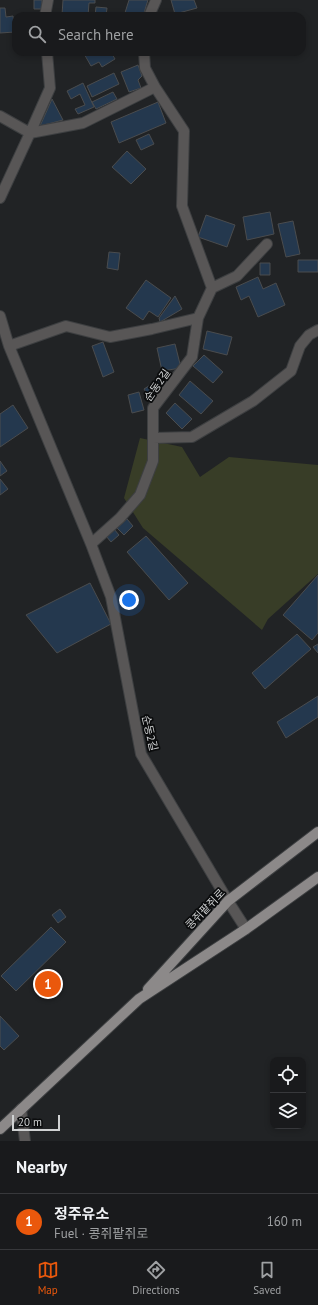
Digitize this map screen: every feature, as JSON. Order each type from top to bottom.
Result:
[{"type":"main road","name":"콩쥐팥쥐로","points":[[0,1129],[139,999],[228,901],[318,832]]},
{"type":"main road","name":"콩쥐팥쥐로","points":[[139,999],[246,929],[318,877]]},
{"type":"street","points":[[46,12],[48,0]]},
{"type":"street","points":[[151,12],[156,0]]},
{"type":"street","points":[[0,198],[50,88],[48,56]]},
{"type":"street","points":[[144,56],[145,68],[155,87],[184,131],[182,206],[212,288],[237,276],[267,244]]},
{"type":"street","points":[[0,116],[30,133],[83,123],[155,87]]},
{"type":"street","name":"순동2길","points":[[91,544],[120,518],[140,494],[153,461],[153,408],[192,357],[198,318],[212,288]]},
{"type":"street","name":"순동2길","points":[[0,316],[9,346],[112,597],[141,754],[246,929]]},
{"type":"street","points":[[9,346],[66,326],[110,337],[198,318]]},
{"type":"street","points":[[153,438],[192,437],[253,401],[291,371],[300,346],[309,335],[318,330]]},
{"type":"street","points":[[22,1109],[25,1141]]},
{"type":"green space","points":[[140,438],[182,447],[200,477],[229,457],[318,465],[318,574],[268,619],[262,630],[143,528],[124,498]]},
{"type":"building","points":[[34,0],[42,0],[42,9],[34,9]]},
{"type":"building","points":[[63,0],[95,0],[95,3],[89,3],[88,12],[62,12]]},
{"type":"building","points":[[129,0],[148,0],[144,12],[125,12]]},
{"type":"building","points":[[171,0],[194,0],[197,8],[182,12],[174,12]]},
{"type":"building","points":[[96,7],[107,8],[106,12],[95,12]]},
{"type":"building","points":[[0,8],[5,8],[6,17],[12,16],[12,32],[0,33]]},
{"type":"building","points":[[85,56],[113,56],[115,59],[102,67],[99,62],[91,66]]},
{"type":"building","points":[[138,65],[142,76],[138,80],[141,88],[129,92],[121,72]]},
{"type":"building","points":[[114,73],[119,84],[92,97],[87,86]]},
{"type":"building","points":[[83,83],[94,107],[78,114],[75,109],[85,105],[80,94],[71,99],[67,91]]},
{"type":"building","points":[[113,92],[117,99],[96,109],[92,102]]},
{"type":"building","points":[[52,99],[63,120],[40,126]]},
{"type":"building","points":[[158,102],[166,123],[119,143],[111,122]]},
{"type":"building","points":[[149,134],[154,144],[141,150],[136,140]]},
{"type":"building","points":[[127,151],[146,169],[131,184],[112,167]]},
{"type":"building","points":[[270,212],[274,234],[247,240],[243,217]]},
{"type":"building","points":[[206,215],[235,225],[227,247],[198,237]]},
{"type":"building","points":[[293,221],[300,254],[286,257],[278,224]]},
{"type":"building","points":[[109,252],[120,253],[118,270],[107,268]]},
{"type":"building","points":[[298,260],[318,260],[318,272],[298,272]]},
{"type":"building","points":[[260,263],[270,263],[270,275],[260,275]]},
{"type":"building","points":[[258,277],[263,289],[276,283],[285,305],[258,317],[249,296],[241,300],[236,287]]},
{"type":"building","points":[[146,280],[171,298],[158,317],[149,311],[143,320],[126,308]]},
{"type":"building","points":[[175,296],[182,309],[160,322],[159,318]]},
{"type":"building","points":[[207,331],[232,337],[227,355],[203,349]]},
{"type":"building","points":[[103,342],[114,372],[103,377],[92,346]]},
{"type":"building","points":[[175,344],[181,368],[162,371],[157,348]]},
{"type":"building","points":[[204,355],[223,372],[213,383],[193,366]]},
{"type":"building","points":[[160,379],[165,387],[149,397],[144,389]]},
{"type":"building","points":[[190,381],[213,401],[201,414],[179,395]]},
{"type":"building","points":[[139,392],[144,410],[132,413],[128,395]]},
{"type":"building","points":[[175,403],[192,419],[182,429],[166,413]]},
{"type":"building","points":[[13,405],[28,428],[0,447],[0,414]]},
{"type":"building","points":[[0,461],[7,471],[0,476]]},
{"type":"building","points":[[0,479],[8,489],[0,495]]},
{"type":"building","points":[[127,519],[133,526],[124,535],[117,528]]},
{"type":"building","points":[[114,529],[119,535],[111,542],[106,536]]},
{"type":"building","points":[[146,536],[188,583],[169,600],[127,552]]},
{"type":"building","points":[[318,575],[318,633],[312,640],[283,615]]},
{"type":"building","points":[[90,583],[111,624],[57,653],[26,615]]},
{"type":"building","points":[[297,634],[311,649],[265,689],[252,673]]},
{"type":"building","points":[[318,644],[318,653],[313,647]]},
{"type":"building","points":[[318,696],[318,717],[286,738],[277,722]]},
{"type":"building","points":[[60,909],[66,917],[58,923],[52,915]]},
{"type":"building","points":[[51,927],[66,942],[16,991],[1,976]]},
{"type":"building","points":[[0,1016],[19,1036],[4,1050],[0,1046]]},
{"type":"place","name":"정주유소","points":[[48,984]]}]
